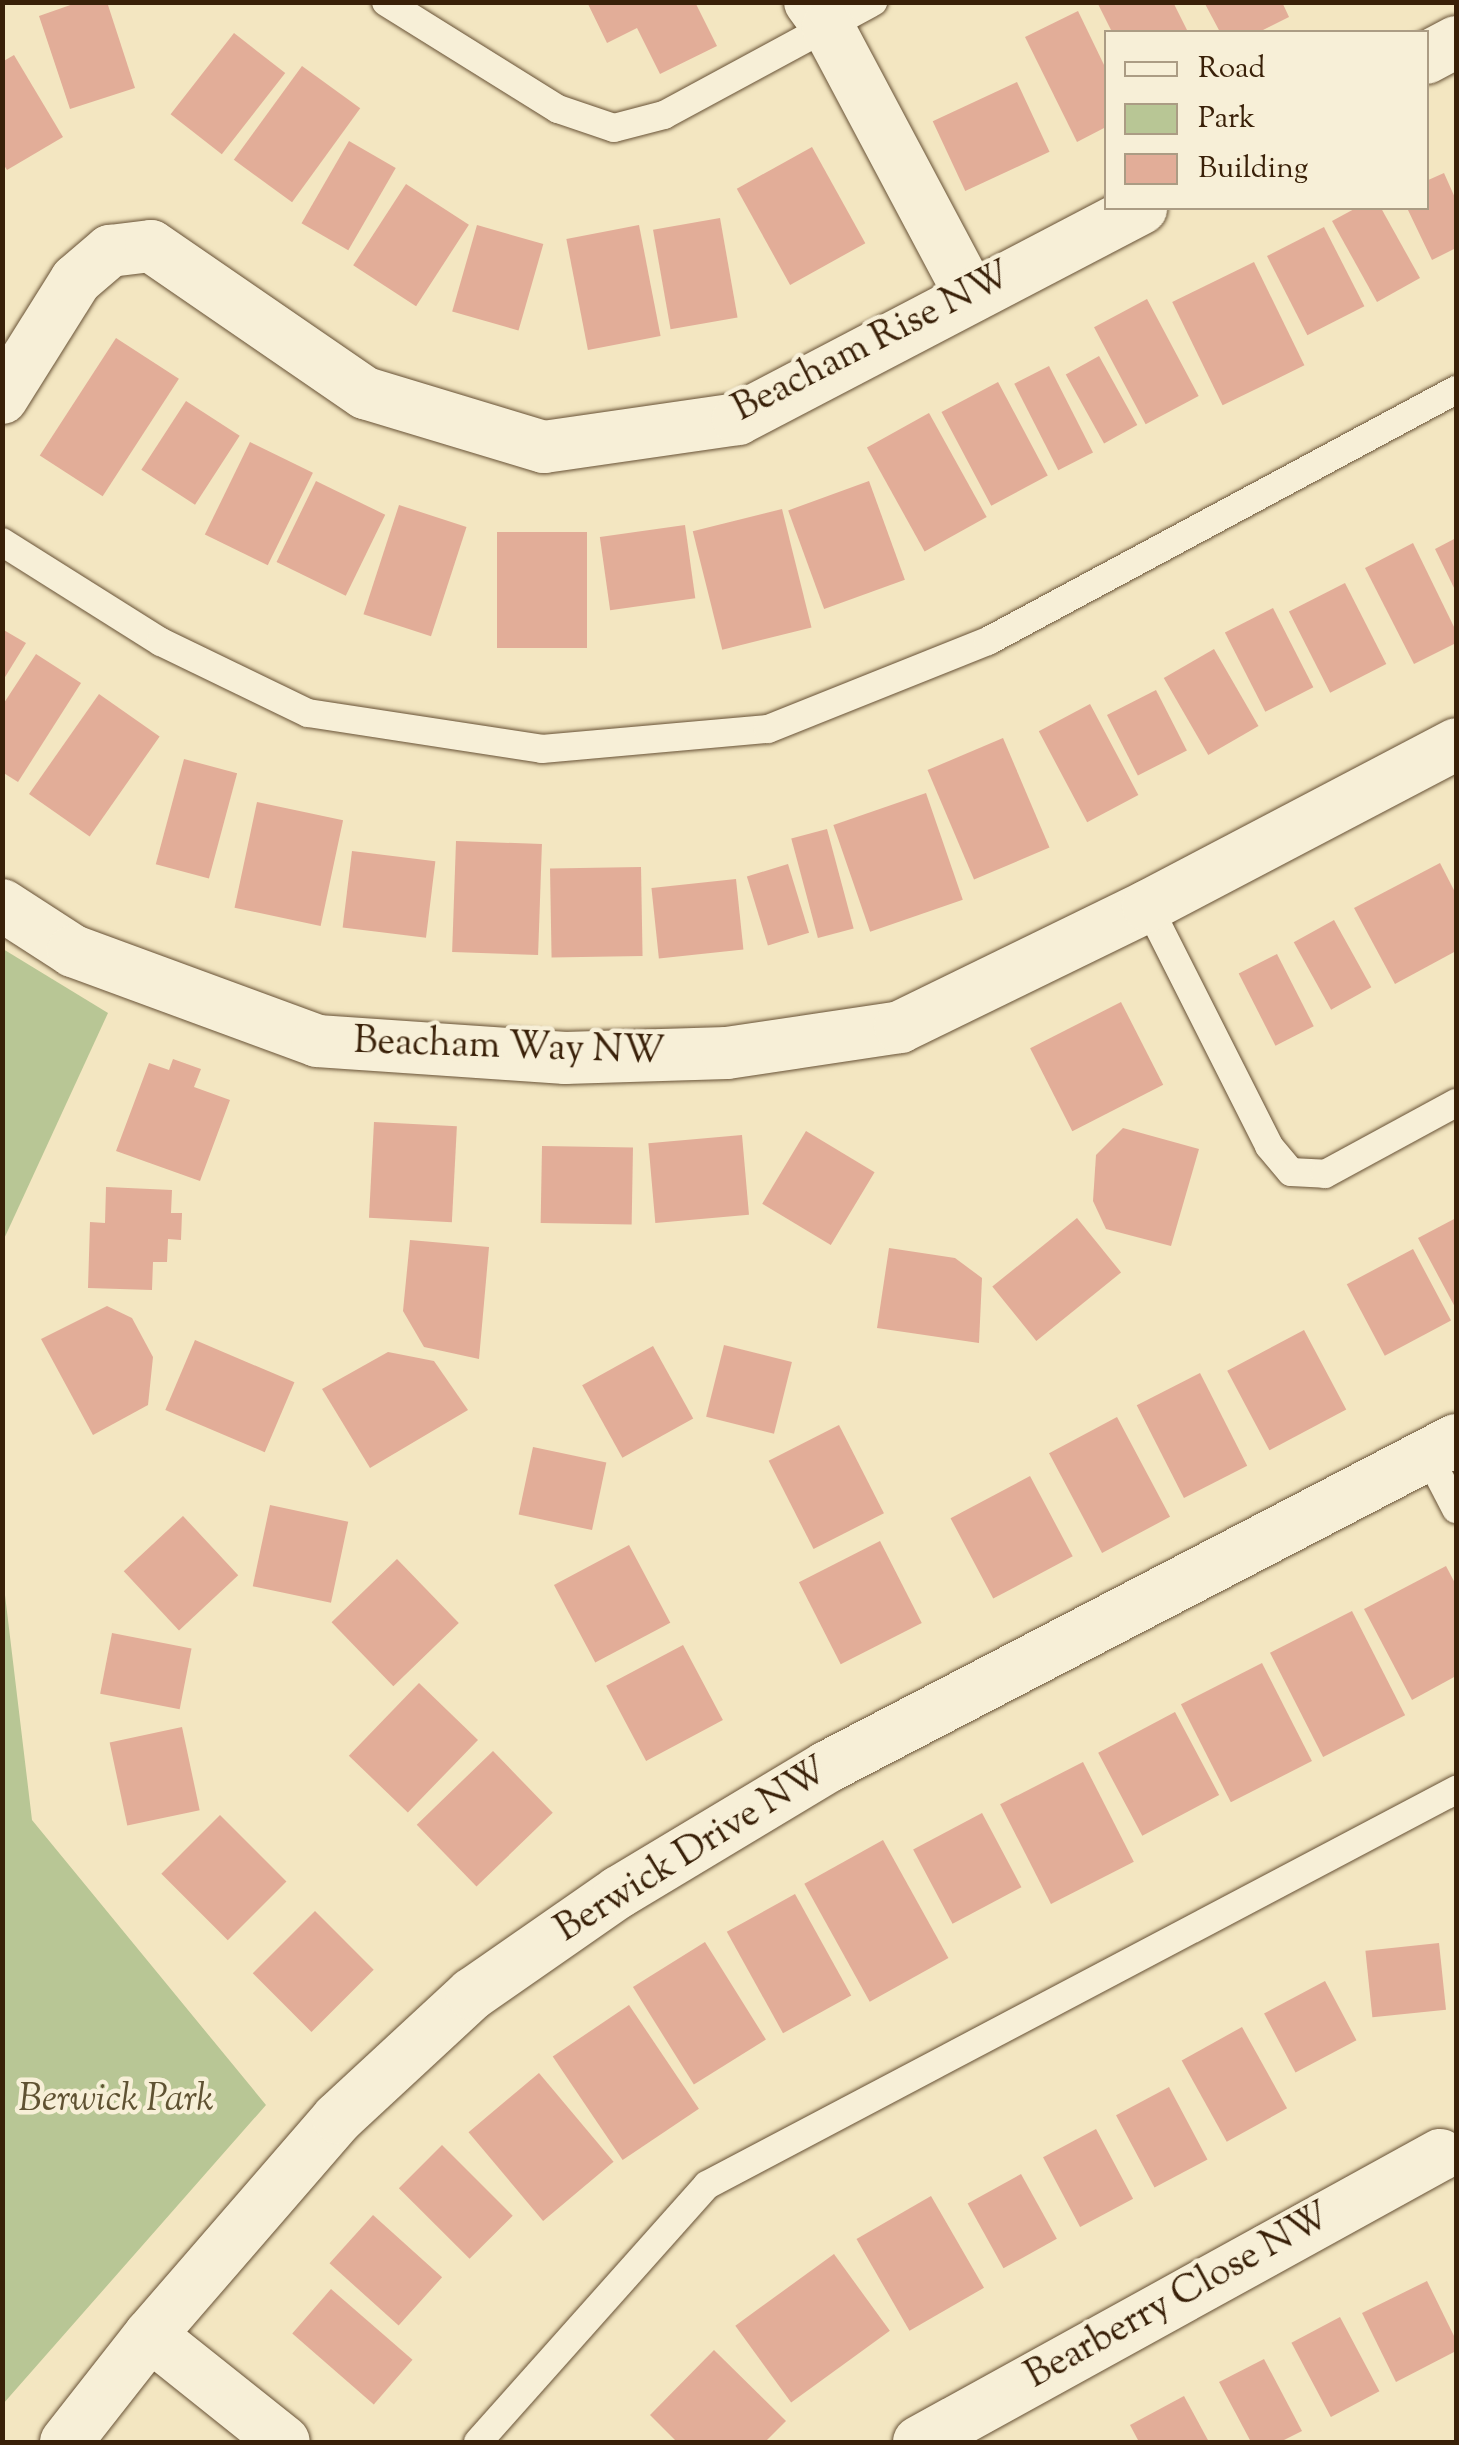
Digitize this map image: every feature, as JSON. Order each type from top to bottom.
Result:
[{"type":"street","points":[[819,15],[971,296]]},
{"type":"street","points":[[1429,56],[1456,42]]},
{"type":"street","name":"Beacham Rise NW","points":[[2,398],[76,280],[110,251],[151,246],[364,394],[544,446],[738,419],[1136,210]]},
{"type":"street","name":"Beacham Way NW","points":[[2,905],[73,951],[317,1042],[565,1058],[727,1053],[900,1026],[1148,906],[1456,744]]},
{"type":"street","name":"Berwick Drive NW","points":[[66,2442],[150,2335],[338,2118],[472,1994],[586,1915],[827,1767],[1442,1447]]},
{"type":"street","name":"Bearberry Close NW","points":[[919,2442],[1440,2156]]},
{"type":"street","points":[[150,2335],[284,2442]]},
{"type":"lane","points":[[386,2],[558,108],[614,128],[664,115],[819,15],[873,2]]},
{"type":"lane","points":[[2,542],[161,642],[308,714],[542,750],[768,730],[988,641],[1456,390]]},
{"type":"lane","points":[[1148,906],[1269,1146],[1291,1172],[1325,1174],[1456,1103]]},
{"type":"lane","points":[[1442,1447],[1456,1509]]},
{"type":"lane","points":[[478,2442],[707,2185],[1456,1790]]},
{"type":"green space","points":[[3,949],[108,1013],[3,1241]]},
{"type":"green space","name":"Berwick Park","points":[[2,1570],[32,1820],[266,2105],[3,2404]]},
{"type":"building","points":[[79,2],[107,2],[135,88],[70,109],[39,16]]},
{"type":"building","points":[[587,2],[695,2],[717,46],[660,74],[637,28],[607,43]]},
{"type":"building","points":[[1097,2],[1173,2],[1187,30],[1111,30]]},
{"type":"building","points":[[1204,2],[1282,2],[1289,17],[1263,30],[1219,30]]},
{"type":"building","points":[[1078,11],[1104,65],[1104,128],[1077,142],[1025,37]]},
{"type":"building","points":[[234,33],[285,73],[222,154],[171,114]]},
{"type":"building","points":[[14,55],[63,137],[7,170],[2,162],[2,62]]},
{"type":"building","points":[[302,66],[360,108],[292,202],[234,160]]},
{"type":"building","points":[[1017,82],[1050,152],[965,191],[933,121]]},
{"type":"building","points":[[349,141],[396,168],[348,250],[302,223]]},
{"type":"building","points":[[812,147],[865,243],[790,285],[737,189]]},
{"type":"building","points":[[1444,173],[1456,200],[1456,248],[1432,260],[1408,210],[1429,210],[1429,180]]},
{"type":"building","points":[[406,184],[469,225],[416,306],[353,265]]},
{"type":"building","points":[[1352,210],[1382,210],[1420,278],[1377,302],[1332,221]]},
{"type":"building","points":[[720,218],[738,317],[671,329],[653,230]]},
{"type":"building","points":[[477,225],[543,244],[519,331],[452,312]]},
{"type":"building","points":[[639,225],[661,336],[588,350],[566,239]]},
{"type":"building","points":[[1324,227],[1364,306],[1307,335],[1267,256]]},
{"type":"building","points":[[1254,262],[1304,365],[1223,405],[1172,302]]},
{"type":"building","points":[[1147,299],[1199,396],[1146,424],[1094,327]]},
{"type":"building","points":[[116,338],[179,379],[103,496],[40,455]]},
{"type":"building","points":[[1099,356],[1137,425],[1104,444],[1066,374]]},
{"type":"building","points":[[1049,366],[1093,452],[1058,470],[1014,384]]},
{"type":"building","points":[[998,382],[1048,476],[991,506],[941,412]]},
{"type":"building","points":[[186,401],[240,436],[195,505],[141,470]]},
{"type":"building","points":[[929,413],[987,517],[925,552],[867,447]]},
{"type":"building","points":[[250,442],[313,473],[268,565],[205,535]]},
{"type":"building","points":[[316,481],[385,515],[346,596],[277,562]]},
{"type":"building","points":[[869,481],[905,580],[824,609],[788,510]]},
{"type":"building","points":[[399,505],[467,527],[431,636],[363,614]]},
{"type":"building","points":[[782,509],[812,627],[722,650],[693,531]]},
{"type":"building","points":[[685,525],[695,598],[610,610],[600,537]]},
{"type":"building","points":[[497,532],[587,532],[587,648],[497,648]]},
{"type":"building","points":[[1456,538],[1456,592],[1435,549]]},
{"type":"building","points":[[1413,543],[1456,631],[1456,643],[1414,664],[1365,568]]},
{"type":"building","points":[[1345,583],[1386,664],[1330,693],[1289,612]]},
{"type":"building","points":[[1273,608],[1313,687],[1265,712],[1225,633]]},
{"type":"building","points":[[2,629],[26,643],[2,682]]},
{"type":"building","points":[[1214,649],[1258,726],[1208,755],[1164,678]]},
{"type":"building","points":[[36,654],[81,683],[18,782],[2,772],[2,706]]},
{"type":"building","points":[[1156,690],[1187,751],[1138,776],[1107,715]]},
{"type":"building","points":[[99,694],[160,736],[90,836],[29,794]]},
{"type":"building","points":[[1090,704],[1138,795],[1087,822],[1039,731]]},
{"type":"building","points":[[1003,738],[1049,848],[974,880],[928,770]]},
{"type":"building","points":[[184,759],[237,773],[209,879],[156,864]]},
{"type":"building","points":[[926,793],[963,900],[870,932],[833,825]]},
{"type":"building","points":[[257,802],[343,820],[321,926],[235,908]]},
{"type":"building","points":[[827,829],[854,928],[818,938],[791,839]]},
{"type":"building","points":[[456,841],[542,844],[538,955],[452,952]]},
{"type":"building","points":[[352,851],[435,861],[426,938],[343,927]]},
{"type":"building","points":[[1440,863],[1456,894],[1456,951],[1395,984],[1354,908]]},
{"type":"building","points":[[788,864],[809,933],[768,945],[747,877]]},
{"type":"building","points":[[641,867],[643,956],[552,958],[550,869]]},
{"type":"building","points":[[736,879],[743,950],[659,958],[651,888]]},
{"type":"building","points":[[1334,920],[1371,987],[1331,1010],[1294,942]]},
{"type":"building","points":[[1277,954],[1314,1026],[1275,1046],[1239,974]]},
{"type":"building","points":[[1121,1002],[1163,1085],[1072,1131],[1030,1048]]},
{"type":"building","points":[[173,1059],[201,1069],[194,1087],[230,1100],[200,1181],[116,1151],[149,1063],[169,1070]]},
{"type":"building","points":[[374,1122],[457,1126],[452,1222],[369,1218]]},
{"type":"building","points":[[1123,1128],[1199,1149],[1171,1246],[1106,1229],[1093,1201],[1096,1155]]},
{"type":"building","points":[[806,1131],[875,1172],[831,1245],[762,1204]]},
{"type":"building","points":[[742,1135],[749,1215],[655,1223],[648,1143]]},
{"type":"building","points":[[542,1146],[633,1148],[632,1225],[541,1223]]},
{"type":"building","points":[[106,1187],[172,1190],[171,1213],[182,1213],[181,1240],[168,1239],[167,1262],[153,1262],[152,1290],[88,1288],[90,1222],[105,1223]]},
{"type":"building","points":[[1077,1218],[1121,1272],[1036,1341],[992,1287]]},
{"type":"building","points":[[1456,1218],[1456,1309],[1418,1238]]},
{"type":"building","points":[[410,1240],[489,1247],[479,1359],[424,1347],[403,1311]]},
{"type":"building","points":[[889,1248],[955,1258],[982,1278],[979,1343],[877,1328]]},
{"type":"building","points":[[1413,1249],[1451,1321],[1385,1356],[1347,1284]]},
{"type":"building","points":[[107,1306],[132,1318],[153,1357],[148,1405],[93,1435],[41,1339]]},
{"type":"building","points":[[1304,1330],[1346,1409],[1269,1450],[1227,1371]]},
{"type":"building","points":[[195,1340],[294,1382],[265,1452],[165,1410]]},
{"type":"building","points":[[724,1345],[792,1362],[774,1434],[706,1417]]},
{"type":"building","points":[[653,1346],[693,1419],[622,1458],[582,1385]]},
{"type":"building","points":[[388,1352],[434,1361],[468,1410],[370,1468],[322,1389]]},
{"type":"building","points":[[1200,1373],[1247,1466],[1184,1498],[1137,1405]]},
{"type":"building","points":[[1117,1417],[1170,1517],[1102,1553],[1049,1453]]},
{"type":"building","points":[[839,1425],[884,1513],[814,1549],[769,1461]]},
{"type":"building","points":[[533,1447],[606,1463],[592,1530],[519,1514]]},
{"type":"building","points":[[1030,1476],[1073,1556],[993,1599],[951,1518]]},
{"type":"building","points":[[270,1505],[348,1522],[331,1603],[253,1586]]},
{"type":"building","points":[[183,1516],[238,1575],[179,1630],[124,1571]]},
{"type":"building","points":[[880,1541],[922,1623],[841,1664],[799,1582]]},
{"type":"building","points":[[629,1545],[670,1623],[595,1663],[554,1585]]},
{"type":"building","points":[[397,1559],[459,1623],[393,1686],[332,1622]]},
{"type":"building","points":[[1446,1566],[1456,1585],[1456,1676],[1412,1700],[1364,1609]]},
{"type":"building","points":[[1352,1611],[1405,1715],[1323,1757],[1270,1653]]},
{"type":"building","points":[[112,1633],[192,1648],[180,1709],[100,1694]]},
{"type":"building","points":[[683,1645],[723,1720],[646,1761],[606,1686]]},
{"type":"building","points":[[1262,1663],[1312,1761],[1231,1802],[1181,1704]]},
{"type":"building","points":[[419,1683],[478,1740],[408,1813],[349,1756]]},
{"type":"building","points":[[1175,1712],[1219,1795],[1142,1836],[1098,1753]]},
{"type":"building","points":[[182,1727],[200,1810],[127,1826],[110,1742]]},
{"type":"building","points":[[493,1751],[553,1813],[476,1886],[417,1825]]},
{"type":"building","points":[[1083,1762],[1134,1862],[1051,1904],[1000,1804]]},
{"type":"building","points":[[982,1813],[1021,1887],[953,1924],[913,1850]]},
{"type":"building","points":[[220,1815],[286,1881],[228,1940],[161,1874]]},
{"type":"building","points":[[883,1840],[948,1958],[870,2002],[804,1884]]},
{"type":"building","points":[[795,1894],[851,1995],[783,2033],[727,1932]]},
{"type":"building","points":[[315,1911],[374,1970],[311,2032],[253,1973]]},
{"type":"building","points":[[705,1942],[766,2040],[694,2085],[633,1987]]},
{"type":"building","points":[[1439,1943],[1446,2010],[1372,2017],[1365,1951]]},
{"type":"building","points":[[1325,1981],[1356,2040],[1296,2073],[1264,2013]]},
{"type":"building","points":[[629,2005],[699,2109],[623,2160],[553,2056]]},
{"type":"building","points":[[1242,2027],[1287,2108],[1227,2142],[1182,2060]]},
{"type":"building","points":[[539,2073],[614,2162],[543,2221],[469,2132]]},
{"type":"building","points":[[1169,2087],[1207,2159],[1155,2188],[1116,2115]]},
{"type":"building","points":[[1096,2129],[1133,2199],[1080,2227],[1043,2157]]},
{"type":"building","points":[[442,2145],[513,2216],[470,2259],[399,2188]]},
{"type":"building","points":[[1021,2174],[1057,2239],[1004,2268],[968,2204]]},
{"type":"building","points":[[931,2196],[984,2288],[910,2331],[857,2239]]},
{"type":"building","points":[[373,2215],[442,2277],[399,2326],[330,2263]]},
{"type":"building","points":[[834,2254],[890,2331],[791,2403],[735,2326]]},
{"type":"building","points":[[1427,2281],[1456,2340],[1456,2351],[1396,2382],[1362,2313]]},
{"type":"building","points":[[331,2289],[413,2360],[374,2404],[292,2334]]},
{"type":"building","points":[[1340,2317],[1379,2391],[1331,2417],[1291,2343]]},
{"type":"building","points":[[714,2350],[786,2421],[765,2442],[677,2442],[650,2415]]},
{"type":"building","points":[[1264,2359],[1302,2431],[1280,2442],[1251,2442],[1219,2382]]},
{"type":"building","points":[[1184,2396],[1209,2442],[1139,2442],[1130,2425]]}]
